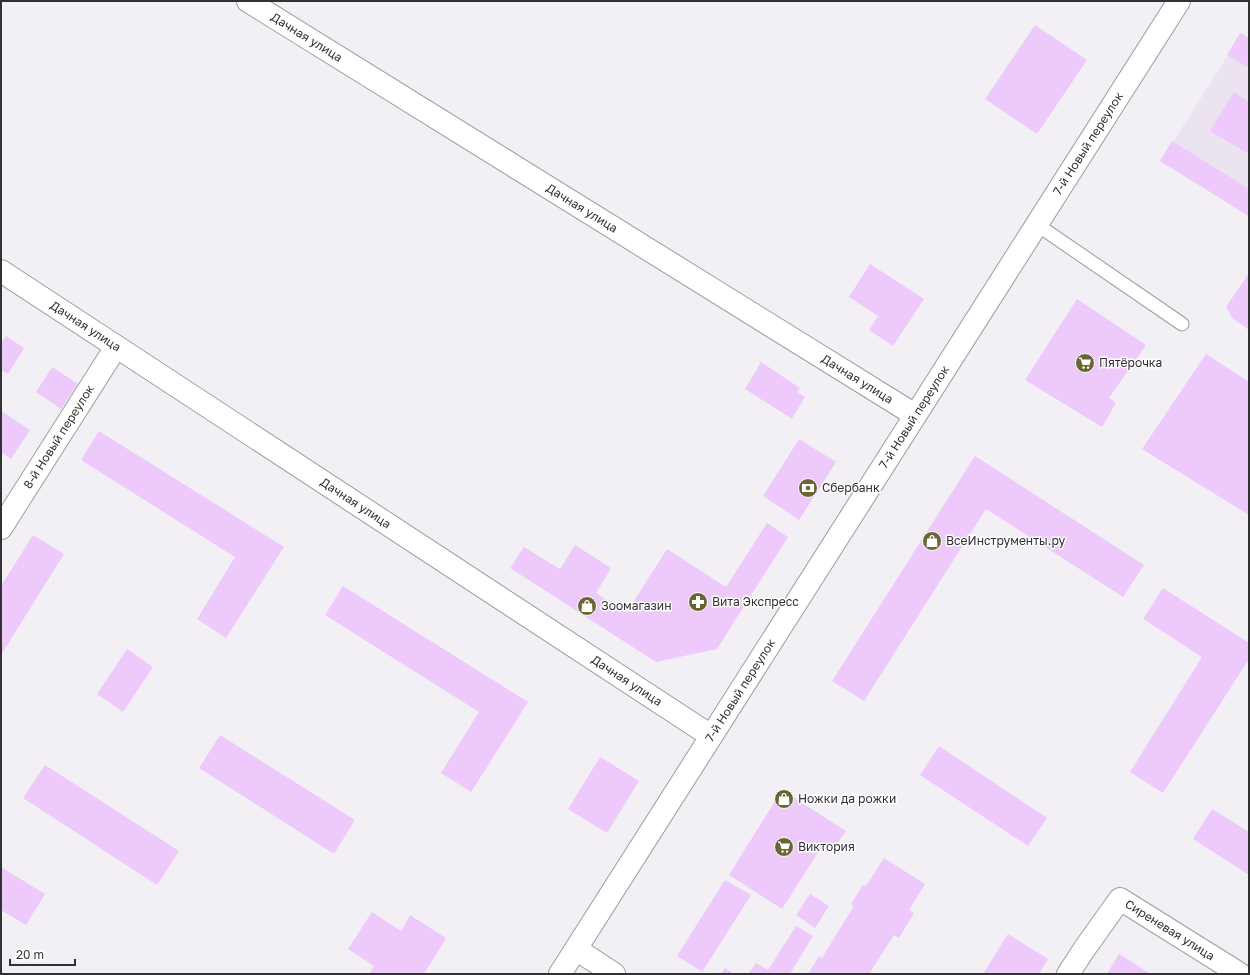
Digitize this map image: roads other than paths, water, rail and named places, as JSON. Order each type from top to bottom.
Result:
[{"type":"street","name":"Дачная улица","points":[[248,1],[915,415]]},
{"type":"street","name":"7-й Новый переулок","points":[[560,974],[1179,1]]},
{"type":"street","name":"Дачная улица","points":[[1,271],[711,736]]},
{"type":"street","name":"8-й Новый переулок","points":[[1,528],[116,346]]},
{"type":"street","name":"Сиреневая улица","points":[[1068,974],[1120,899],[1240,974]]},
{"type":"street","points":[[576,949],[614,974]]},
{"type":"lane","points":[[1036,224],[1182,324]]},
{"type":"place","name":"Пятёрочка","points":[[1085,363]]},
{"type":"place","name":"Сбербанк","points":[[808,488]]},
{"type":"place","name":"ВсеИнструменты.ру","points":[[932,541]]},
{"type":"place","name":"Вита Экспресс","points":[[698,602]]},
{"type":"place","name":"Зоомагазин","points":[[587,606]]},
{"type":"place","name":"Ножки да рожки","points":[[784,799]]},
{"type":"place","name":"Виктория","points":[[784,847]]}]
